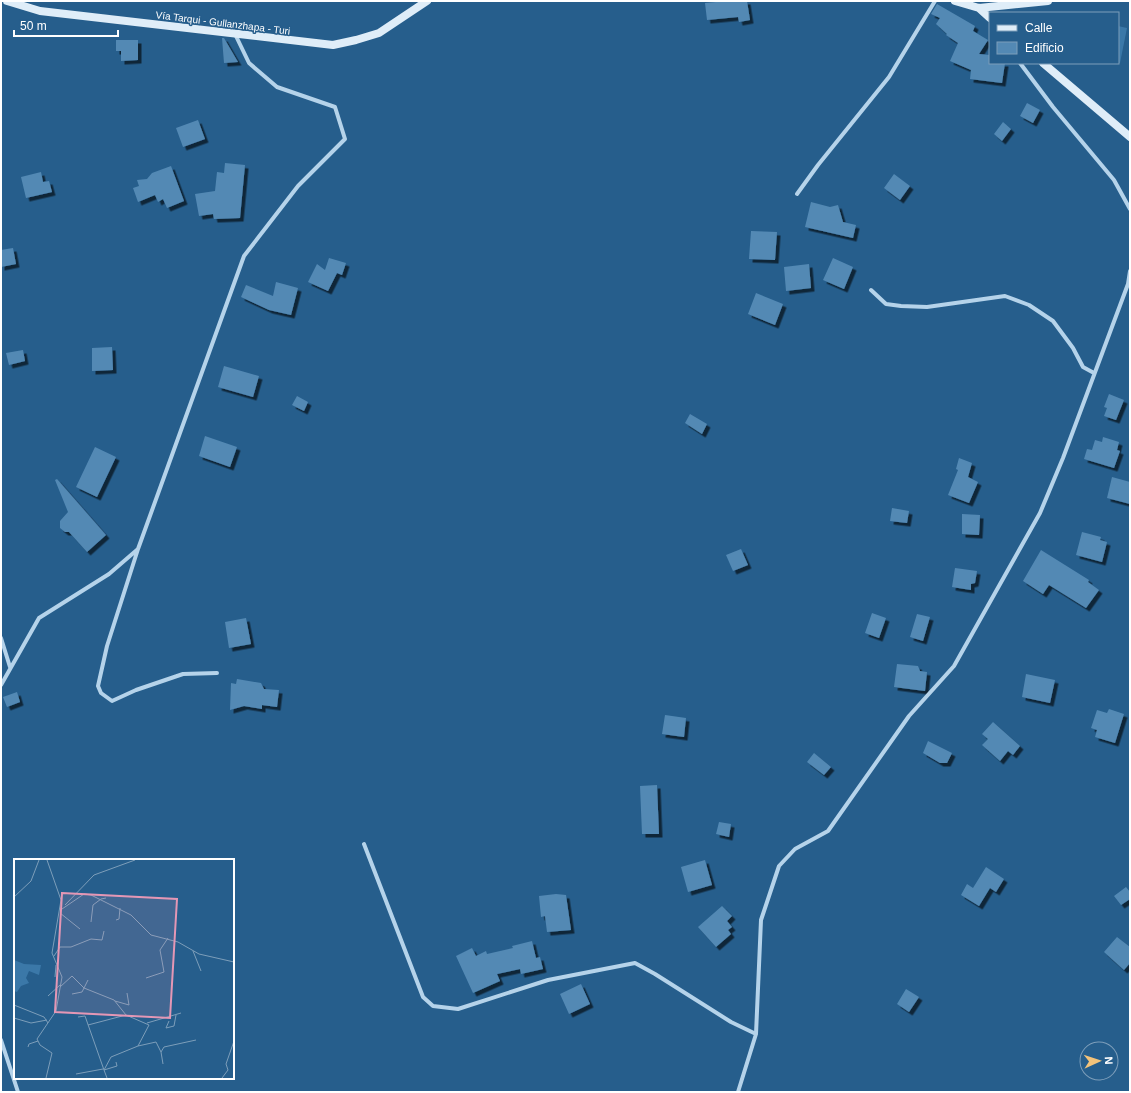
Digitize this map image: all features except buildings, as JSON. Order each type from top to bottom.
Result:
[{"type":"main road","name":"Vía Tarqui - Gullanzhapa - Turi","points":[[7,1],[40,11],[333,45],[379,33],[427,1]]},
{"type":"main road","points":[[955,1],[979,8],[1048,1]]},
{"type":"main road","points":[[979,8],[989,17]]},
{"type":"main road","points":[[1044,64],[1130,138]]},
{"type":"street","points":[[797,194],[818,165],[889,77],[935,1]]},
{"type":"street","points":[[979,8],[989,22]]},
{"type":"street","points":[[217,673],[183,674],[136,690],[112,701],[101,693],[98,686],[106,646],[138,549],[244,256],[298,186],[345,138],[335,107],[277,87],[249,63],[235,34]]},
{"type":"street","points":[[1021,64],[1053,107],[1114,180],[1130,209]]},
{"type":"street","points":[[738,1092],[756,1034],[761,920],[779,866],[795,849],[828,830],[909,716],[954,666],[1040,513],[1063,458],[1128,284],[1130,270]]},
{"type":"street","points":[[871,290],[886,304],[901,306],[927,307],[1006,296],[1030,305],[1053,321],[1073,348],[1083,367],[1094,373]]},
{"type":"street","points":[[1,685],[39,618],[109,574],[138,549]]},
{"type":"street","points":[[1,638],[10,667]]},
{"type":"street","points":[[364,844],[423,997],[433,1006],[458,1009],[548,980],[635,963],[731,1022],[756,1034]]},
{"type":"street","points":[[1,1040],[18,1092]]},
{"type":"shaded area","points":[[1119,26],[1127,28],[1119,63]]}]
